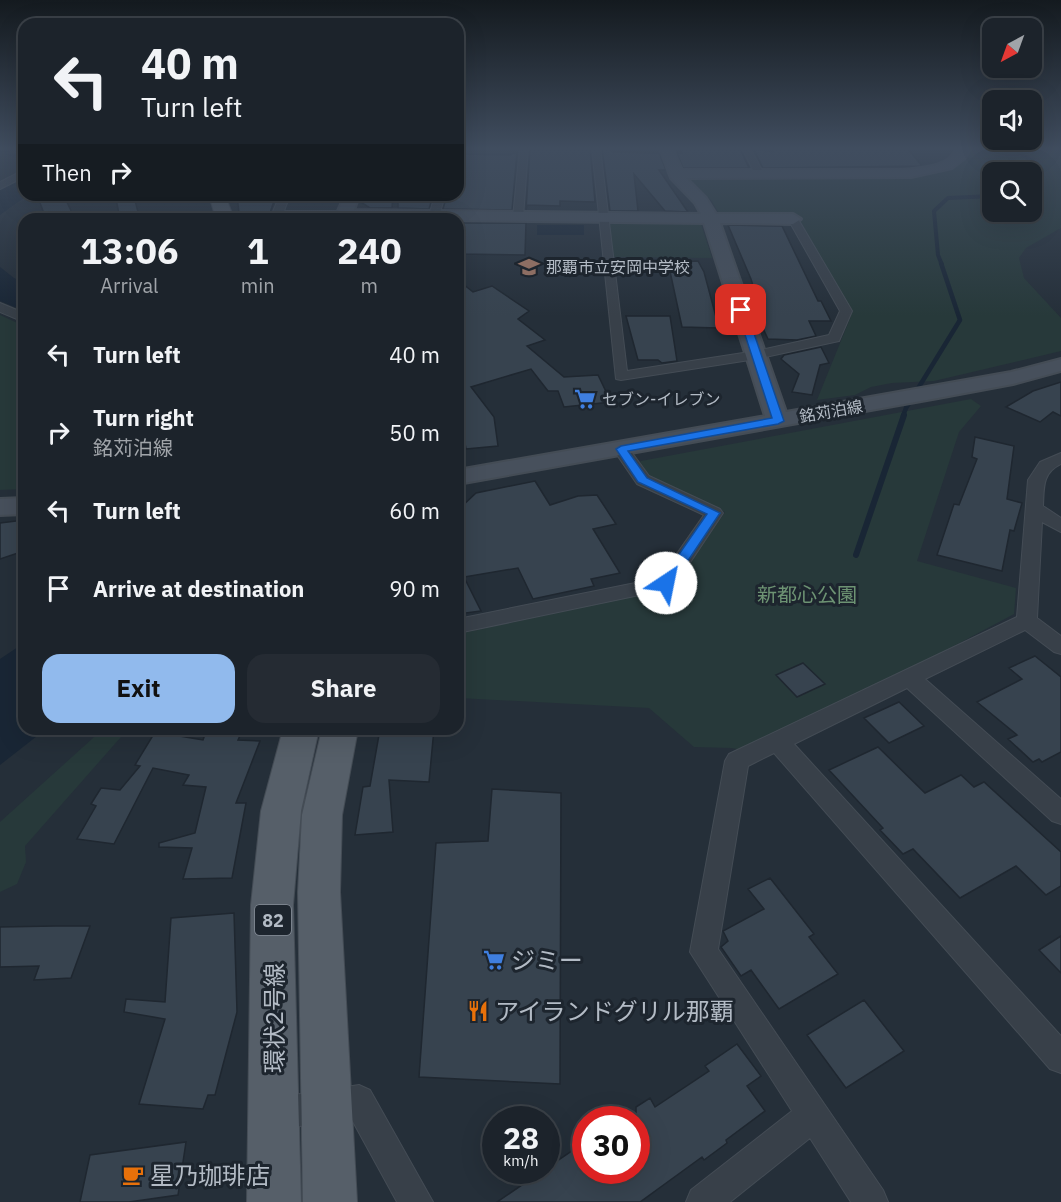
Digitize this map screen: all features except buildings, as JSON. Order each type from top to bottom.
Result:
[{"type":"main road","name":"環状2号線","points":[[274,1202],[272,905],[281,811],[300,735]]},
{"type":"main road","name":"82","points":[[330,1202],[320,881],[322,815],[339,735]]},
{"type":"street","points":[[518,217],[519,204]]},
{"type":"street","points":[[464,216],[603,218],[794,219],[846,311],[834,338],[756,355],[621,376],[603,218],[602,204]]},
{"type":"street","points":[[703,204],[710,218],[778,421]]},
{"type":"street","points":[[0,307],[18,315]]},
{"type":"street","name":"銘苅泊線","points":[[464,476],[938,392],[1013,378],[1061,365]]},
{"type":"street","points":[[464,625],[666,583],[714,513],[643,480],[621,449]]},
{"type":"street","points":[[1027,621],[1036,480],[1041,469],[1061,458]]},
{"type":"street","points":[[0,507],[18,506]]},
{"type":"street","points":[[1035,509],[1061,526]]},
{"type":"street","points":[[1027,621],[1061,647]]},
{"type":"street","points":[[871,1202],[704,952],[737,761],[1027,621]]},
{"type":"street","points":[[909,677],[1061,814]]},
{"type":"street","points":[[777,741],[1061,1058]]},
{"type":"street","points":[[274,1114],[359,1101],[416,1202]]},
{"type":"street","points":[[703,1202],[813,1115]]},
{"type":"green space","points":[[713,204],[982,204],[982,222],[1042,222],[1042,204],[1061,204],[1061,228],[1026,248],[1019,258],[1024,278],[1061,318],[1061,351],[934,381],[892,383],[871,387],[855,395],[817,400],[851,316],[798,217],[787,217],[785,212],[786,217],[720,215]]},
{"type":"green space","points":[[616,220],[689,220],[701,224],[712,258],[612,257],[609,223]]},
{"type":"green space","points":[[0,315],[18,323],[18,489],[0,490]]},
{"type":"green space","name":"新都心公園","points":[[971,399],[981,406],[959,432],[917,561],[1016,588],[1014,614],[755,752],[731,748],[694,747],[649,708],[464,698],[464,633],[672,588],[725,512],[653,479],[639,464],[641,461]]},
{"type":"green space","points":[[96,735],[123,735],[25,846],[26,862],[17,884],[0,892],[0,822]]},
{"type":"water","points":[[0,204],[15,204],[0,215]]},
{"type":"water","points":[[537,225],[584,225],[584,235],[537,235]]},
{"type":"water","points":[[0,267],[18,280],[18,308],[0,301]]},
{"type":"water","points":[[18,647],[18,735],[38,735],[0,765],[0,659]]},
{"type":"waterway","points":[[941,204],[934,211],[938,255],[942,265]]},
{"type":"waterway","points":[[903,416],[960,320],[941,263]]},
{"type":"waterway","points":[[856,555],[904,415]]},
{"type":"place","name":"那覇市立安岡中学校","points":[[529,267]]},
{"type":"place","name":"セブン-イレブン","points":[[585,399]]},
{"type":"place","name":"ジミー","points":[[494,960]]},
{"type":"place","name":"アイランドグリル那覇","points":[[478,1011]]},
{"type":"place","name":"星乃珈琲店","points":[[133,1175]]},
{"type":"route","points":[[666,583],[714,513],[643,480],[621,449],[778,421],[741,310]]}]
